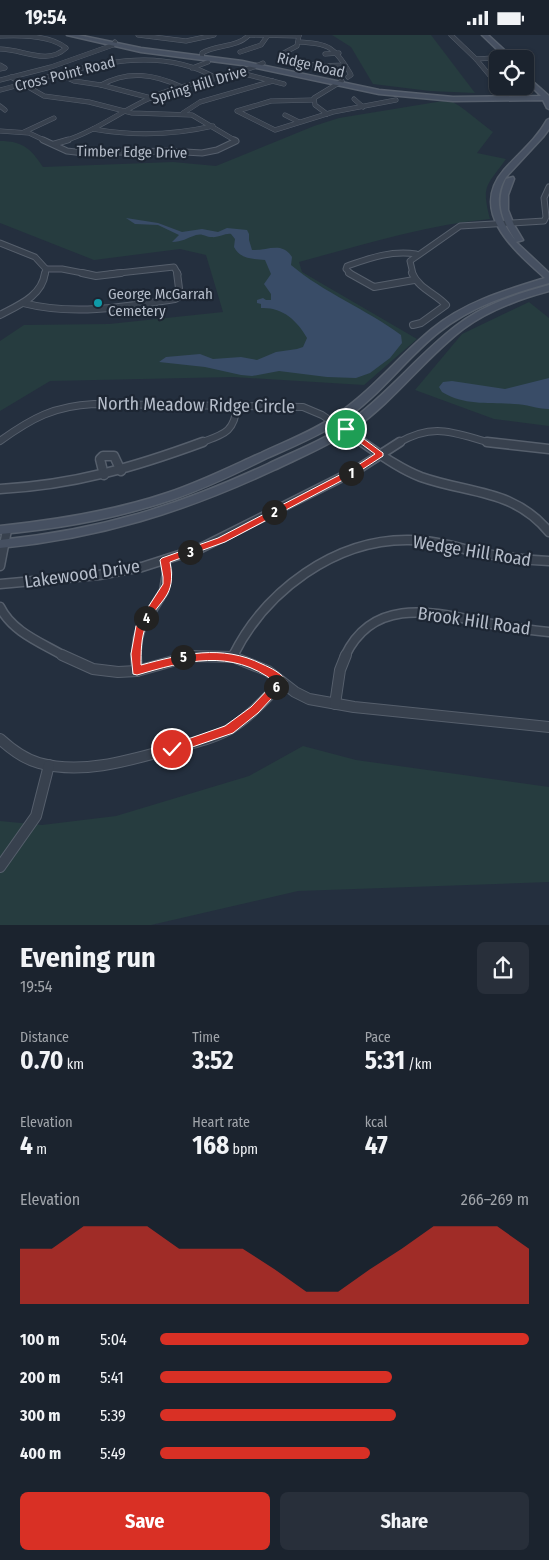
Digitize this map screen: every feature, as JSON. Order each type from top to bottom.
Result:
[{"type":"main road","name":"Ridge Road","points":[[70,35],[105,43],[114,43]]},
{"type":"main road","name":"Ridge Road","points":[[87,35],[141,50],[204,55],[260,65],[379,92],[422,97],[547,96]]},
{"type":"main road","points":[[480,35],[498,50]]},
{"type":"main road","points":[[485,35],[500,50]]},
{"type":"main road","points":[[534,81],[547,96],[549,107]]},
{"type":"main road","points":[[534,85],[547,96]]},
{"type":"main road","points":[[4,530],[91,517],[170,496],[210,481],[333,422],[371,393],[436,331],[463,312],[498,295],[549,278],[514,245],[503,223],[503,204],[506,186],[547,134],[549,121]]},
{"type":"main road","points":[[503,223],[549,268]]},
{"type":"main road","points":[[2,544],[77,534],[160,514],[226,488],[346,429],[372,410],[461,326],[510,300],[549,289]]},
{"type":"street","points":[[138,35],[170,40],[186,40],[214,35]]},
{"type":"street","points":[[204,55],[219,46],[242,41],[249,35],[298,35],[298,42],[295,47],[279,56],[284,59],[314,65],[345,65]]},
{"type":"street","points":[[240,52],[263,44],[267,41],[268,35]]},
{"type":"street","points":[[451,35],[489,75]]},
{"type":"street","points":[[0,36],[43,39],[61,43],[65,46],[62,53],[43,58],[19,51],[0,49]]},
{"type":"street","points":[[298,42],[334,48],[339,53],[351,75],[348,77]]},
{"type":"street","points":[[84,56],[90,50],[105,43]]},
{"type":"street","points":[[0,80],[84,56],[114,43]]},
{"type":"street","points":[[325,54],[339,53]]},
{"type":"street","name":"Cross Point Road","points":[[0,90],[103,63],[132,59],[192,68],[216,78]]},
{"type":"street","points":[[476,59],[489,59]]},
{"type":"street","points":[[192,68],[208,62]]},
{"type":"street","points":[[0,65],[5,67],[0,69]]},
{"type":"street","name":"Spring Hill Drive","points":[[54,144],[71,140],[151,98],[182,87],[241,73],[260,65]]},
{"type":"street","points":[[241,73],[284,84]]},
{"type":"street","points":[[101,85],[116,76],[136,74],[160,78],[182,87]]},
{"type":"street","points":[[61,75],[78,82],[101,85],[151,98]]},
{"type":"street","points":[[11,77],[44,96],[89,101],[125,112],[195,115],[213,126]]},
{"type":"street","points":[[183,113],[193,105],[273,81]]},
{"type":"street","points":[[339,83],[320,93],[314,100],[270,101],[237,111],[275,130],[299,121],[327,114],[396,100]]},
{"type":"street","points":[[354,99],[363,107]]},
{"type":"street","points":[[314,100],[316,107],[327,114]]},
{"type":"street","points":[[0,106],[5,110]]},
{"type":"street","points":[[285,115],[299,121]]},
{"type":"street","points":[[24,132],[54,117]]},
{"type":"street","points":[[93,129],[115,133],[170,132],[193,131],[213,126]]},
{"type":"street","name":"Timber Edge Drive","points":[[0,131],[24,132],[67,151],[84,153],[168,151],[197,153],[212,151],[236,141],[213,126]]},
{"type":"street","points":[[414,325],[421,323],[446,305],[421,288],[414,280],[410,261],[416,254],[431,246],[454,227],[466,224],[536,222],[546,219],[544,198],[549,187]]},
{"type":"street","points":[[0,243],[35,257],[46,269],[46,277],[41,288],[23,303],[0,315]]},
{"type":"street","points":[[414,280],[374,287],[347,271],[346,268],[396,252],[416,254]]},
{"type":"street","points":[[23,303],[54,309],[112,307],[175,299],[180,293],[177,270],[174,267],[96,276],[62,269],[46,269]]},
{"type":"street","name":"North Meadow Ridge Circle","points":[[0,441],[41,413],[63,405],[94,403],[303,407],[320,413],[346,429],[380,455],[422,477],[530,507],[549,532]]},
{"type":"street","points":[[0,489],[60,484],[121,471],[171,456],[226,431],[234,421],[237,406]]},
{"type":"street","name":"Lakewood Drive","points":[[0,584],[85,577],[165,560],[222,540],[349,474],[420,431],[438,429],[495,444],[549,449]]},
{"type":"street","points":[[104,475],[100,459],[103,456],[114,456],[121,471]]},
{"type":"street","points":[[0,566],[4,530]]},
{"type":"street","name":"Wedge Hill Road","points":[[233,657],[241,638],[265,606],[306,574],[342,554],[359,548],[388,541],[416,541],[502,558],[549,561]]},
{"type":"street","points":[[137,671],[136,654],[141,626],[160,599],[167,584],[168,577],[165,560]]},
{"type":"street","points":[[0,607],[4,615],[15,627],[71,660],[93,669],[137,671],[191,656],[217,655],[233,657],[259,666],[295,692],[309,699],[335,704],[549,727]]},
{"type":"street","name":"Brook Hill Road","points":[[335,704],[340,671],[347,651],[361,634],[391,616],[408,612],[430,612],[504,627],[549,632]]},
{"type":"street","points":[[0,739],[19,754],[49,765],[112,763],[150,755],[224,733],[241,722],[282,682]]},
{"type":"street","points":[[0,867],[32,825],[49,765]]},
{"type":"green space","points":[[332,35],[431,35],[475,93],[430,91],[373,84],[351,47]]},
{"type":"green space","points":[[449,100],[493,132],[477,153],[506,159],[490,181],[486,192],[490,219],[418,231],[299,262],[302,272],[417,339],[364,385],[233,377],[50,381],[0,411],[0,341],[24,325],[109,324],[223,312],[206,255],[180,249],[94,260],[0,223],[0,141],[21,144],[26,147],[43,167],[173,162],[216,166],[314,126],[339,118]]},
{"type":"green space","points":[[529,302],[549,318],[549,426],[494,419],[415,390],[462,334]]},
{"type":"green space","points":[[303,746],[356,760],[549,787],[549,882],[298,891],[151,925],[0,925],[0,821],[42,825],[116,816],[249,776]]},
{"type":"water","points":[[126,218],[158,223],[182,232],[202,229],[218,232],[227,228],[247,230],[252,250],[284,249],[292,257],[291,265],[317,284],[401,335],[402,343],[390,358],[370,373],[356,378],[327,377],[279,371],[252,376],[205,367],[159,362],[166,357],[200,354],[213,359],[241,357],[257,360],[276,352],[303,347],[307,338],[294,320],[282,312],[261,308],[261,304],[257,303],[257,300],[263,298],[271,300],[271,294],[264,284],[271,274],[265,260],[247,258],[237,251],[234,247],[235,239],[231,234],[214,237],[198,235],[182,241],[172,242],[179,235],[158,225],[135,224]]},
{"type":"water","points":[[549,378],[549,409],[518,404],[468,401],[442,392],[439,387],[443,382],[452,381],[505,389]]},
{"type":"place","name":"George McGarrah Cemetery","points":[[98,303]]},
{"type":"route","points":[[172,749],[229,730],[241,722],[282,682],[268,671],[250,663],[233,657],[217,655],[191,656],[171,660],[137,671],[136,654],[141,626],[160,599],[167,584],[168,577],[165,560],[222,540],[249,524],[358,469],[380,455],[346,429]]}]
